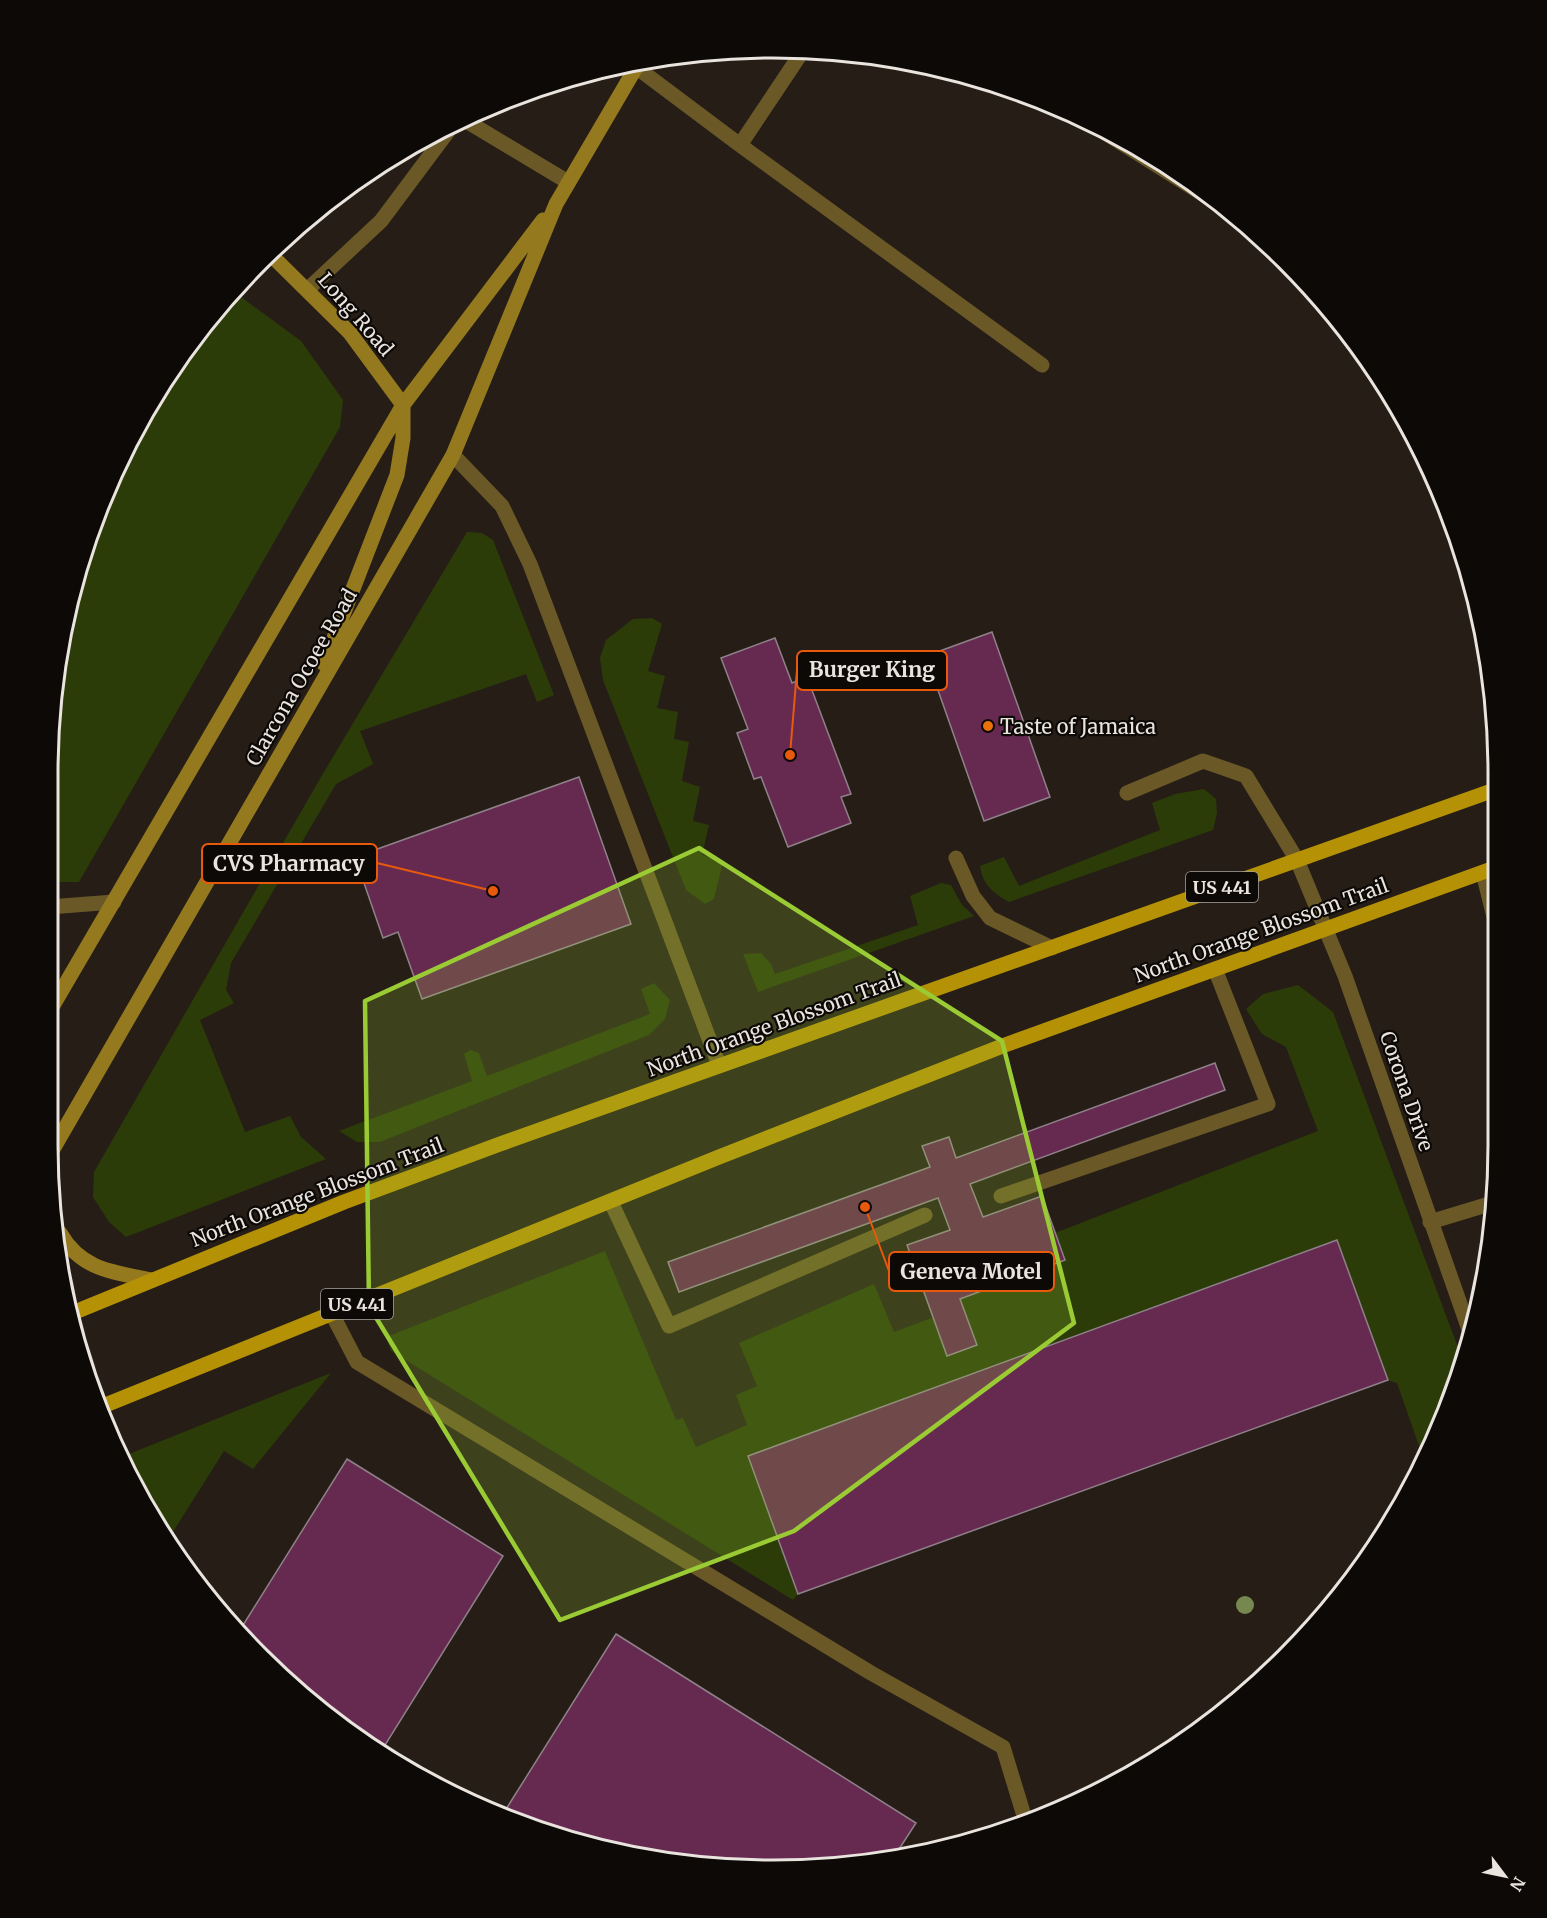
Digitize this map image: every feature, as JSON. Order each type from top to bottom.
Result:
[{"type":"main road","name":"Clarcona Ocoee Road","points":[[58,1142],[453,455],[556,204],[633,72]]},
{"type":"main road","name":"Clarcona Ocoee Road","points":[[58,997],[403,405],[556,204]]},
{"type":"main road","name":"Long Road","points":[[276,260],[350,333],[403,405]]},
{"type":"main road","points":[[307,707],[397,475],[403,438],[403,405]]},
{"type":"main road","name":"North Orange Blossom Trail","points":[[78,1311],[344,1202],[719,1065],[1488,792]]},
{"type":"main road","name":"North Orange Blossom Trail","points":[[108,1404],[611,1202],[719,1156],[1005,1045],[1488,871]]},
{"type":"main road","points":[[66,1244],[94,1267],[152,1280]]},
{"type":"street","points":[[740,145],[797,59]]},
{"type":"street","points":[[643,71],[740,145],[1042,365]]},
{"type":"street","points":[[473,125],[568,182]]},
{"type":"street","points":[[308,289],[381,220],[441,141]]},
{"type":"street","points":[[453,455],[502,506],[530,564],[719,1065]]},
{"type":"street","name":"Corona Drive","points":[[1127,793],[1203,760],[1246,776],[1297,860],[1327,928],[1466,1322]]},
{"type":"street","points":[[956,858],[973,896],[990,918],[1052,948]]},
{"type":"street","points":[[58,906],[114,902]]},
{"type":"street","points":[[1001,1196],[1268,1104],[1215,969]]},
{"type":"street","points":[[611,1202],[669,1326],[925,1215]]},
{"type":"street","points":[[1430,1222],[1485,1205]]},
{"type":"street","points":[[332,1314],[357,1362],[840,1654],[1003,1747],[1023,1814]]},
{"type":"highlighted area","points":[[699,848],[1002,1041],[1074,1323],[794,1531],[560,1620],[369,1306],[365,1001]]},
{"type":"green space","points":[[241,297],[301,341],[343,400],[340,427],[79,882],[58,882],[58,774],[65,680],[72,634],[83,588],[96,544],[113,500],[154,416],[206,338]]},
{"type":"green space","points":[[467,532],[482,533],[493,540],[554,695],[537,702],[526,674],[360,731],[373,764],[336,784],[231,963],[226,990],[234,1003],[200,1020],[245,1132],[290,1116],[301,1137],[326,1159],[126,1237],[109,1222],[93,1197],[94,1172],[321,777]]},
{"type":"green space","points":[[652,618],[662,624],[648,671],[665,676],[657,708],[678,712],[674,739],[689,742],[682,781],[700,787],[693,821],[709,825],[702,855],[723,862],[714,899],[705,904],[686,890],[603,680],[600,658],[606,640],[633,619]]},
{"type":"green space","points":[[1204,789],[1216,799],[1217,813],[1213,830],[1009,902],[994,892],[986,883],[980,866],[1004,857],[1019,886],[1160,830],[1152,803],[1175,794]]},
{"type":"green space","points":[[941,883],[951,885],[962,905],[974,916],[758,992],[743,954],[761,953],[771,964],[775,974],[918,925],[910,896]]},
{"type":"green space","points":[[654,983],[670,1000],[665,1019],[649,1035],[380,1142],[357,1142],[339,1131],[472,1081],[464,1054],[470,1050],[479,1053],[487,1076],[650,1014],[641,989]]},
{"type":"green space","points":[[1298,985],[1333,1012],[1458,1349],[1451,1374],[1420,1449],[1397,1383],[1388,1380],[1336,1240],[748,1456],[798,1594],[793,1600],[391,1351],[386,1337],[605,1251],[676,1420],[683,1418],[696,1447],[747,1425],[736,1395],[757,1386],[739,1343],[874,1284],[894,1332],[934,1317],[947,1356],[977,1345],[960,1299],[1064,1260],[1055,1233],[1318,1131],[1286,1047],[1262,1034],[1246,1009],[1263,994]]},
{"type":"green space","points":[[331,1373],[253,1469],[224,1451],[173,1532],[129,1454]]},
{"type":"building","name":"Taste of Jamaica","points":[[992,632],[1050,797],[984,821],[926,656]]},
{"type":"building","points":[[775,638],[792,683],[807,677],[851,794],[841,797],[851,823],[788,847],[761,777],[754,779],[737,733],[748,729],[721,658]]},
{"type":"building","points":[[579,777],[631,924],[422,999],[398,932],[383,938],[355,857]]},
{"type":"building","points":[[1215,1063],[1225,1090],[970,1184],[983,1217],[1042,1196],[1065,1260],[960,1299],[977,1345],[947,1356],[907,1245],[950,1230],[938,1198],[679,1292],[668,1262],[930,1167],[922,1146],[949,1137],[956,1158]]},
{"type":"building","points":[[1337,1240],[1388,1380],[798,1594],[748,1456]]},
{"type":"building","points":[[347,1459],[503,1556],[385,1745],[338,1712],[302,1682],[244,1624]]},
{"type":"building","points":[[616,1634],[916,1823],[900,1848],[820,1858],[774,1860],[727,1858],[634,1846],[544,1822],[507,1808]]},
{"type":"place","name":"Taste of Jamaica","points":[[988,726]]},
{"type":"place","name":"Burger King","points":[[790,755]]},
{"type":"place","name":"CVS Pharmacy","points":[[493,891]]},
{"type":"place","name":"Geneva Motel","points":[[865,1207]]}]
